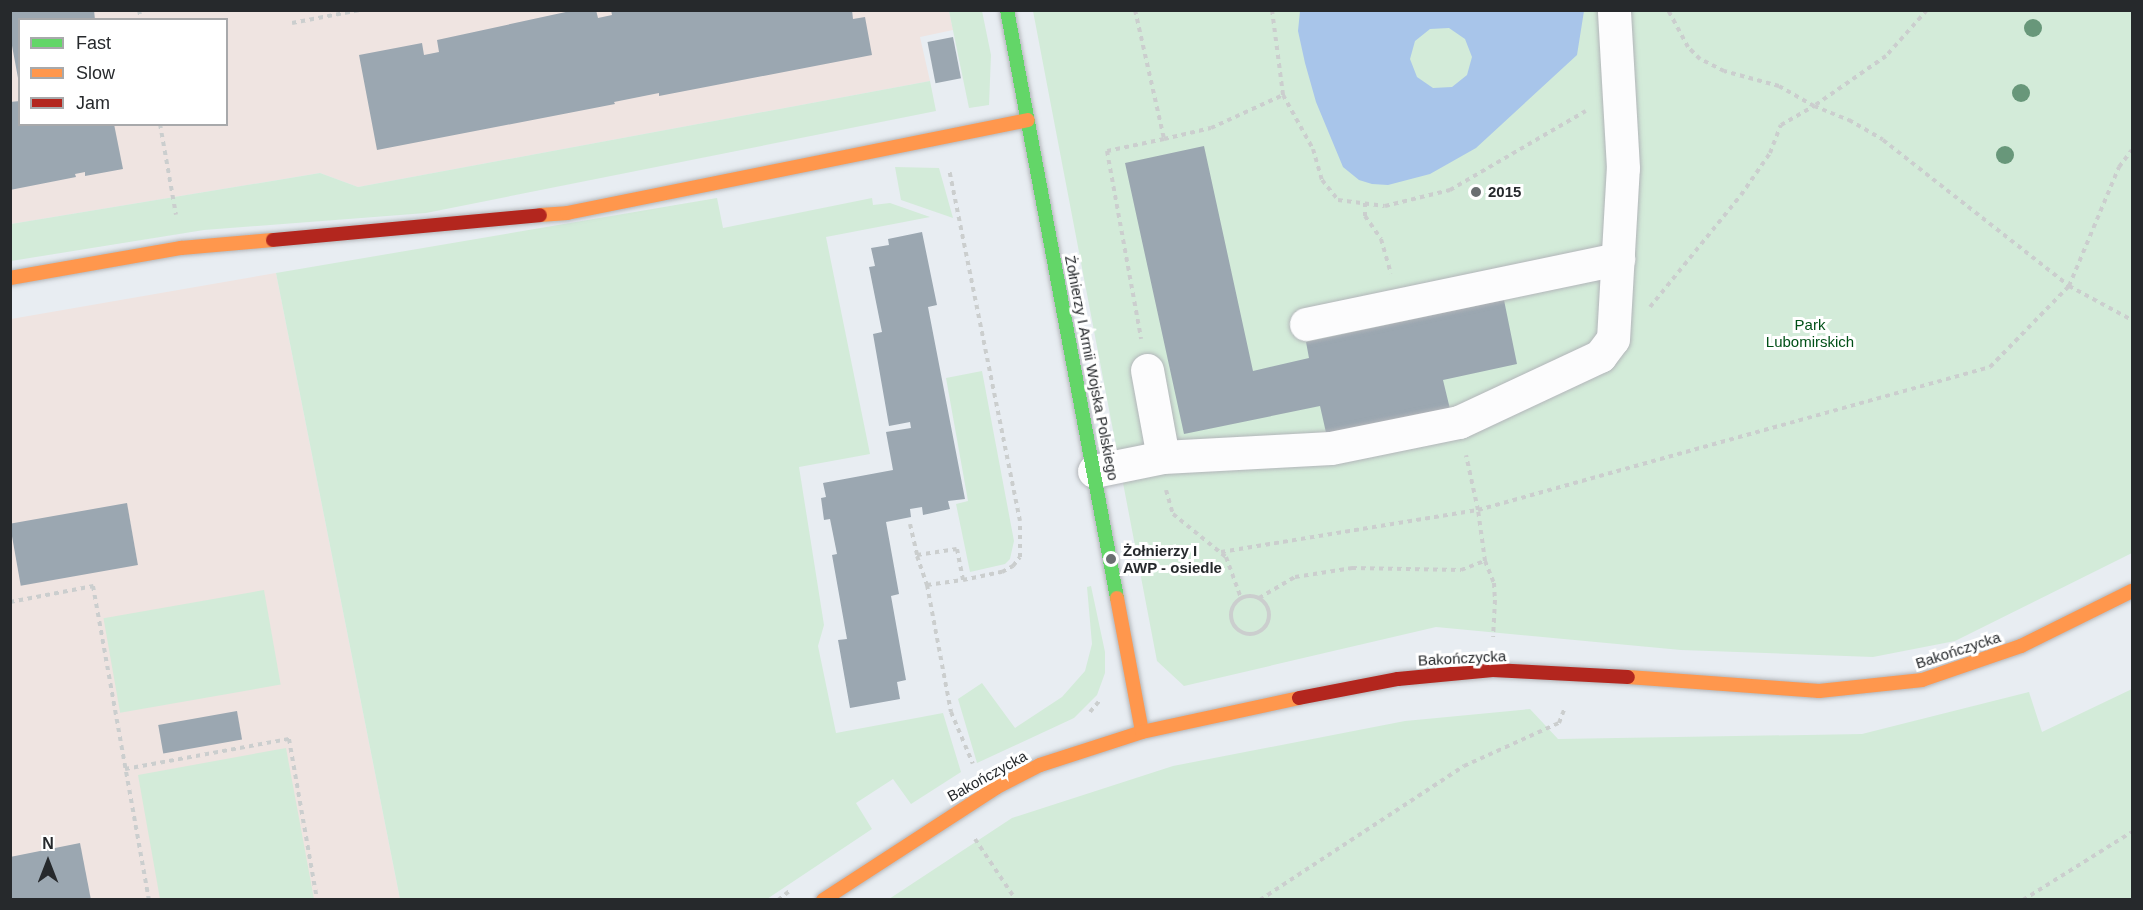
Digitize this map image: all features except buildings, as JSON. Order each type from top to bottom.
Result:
[{"type":"street","name":"Żołnierzy I Armii Wojska Polskiego","points":[[1007,10],[1143,732]]},
{"type":"street","points":[[1094,471],[1163,457],[1331,448],[1459,422],[1600,356],[1613,339],[1623,168],[1614,10]]},
{"type":"street","points":[[10,278],[181,248],[567,213],[1028,120]]},
{"type":"street","points":[[1306,324],[1618,259]]},
{"type":"street","points":[[1147,370],[1163,457]]},
{"type":"street","name":"Bakończycka","points":[[823,900],[956,811],[1040,765],[1143,732],[1254,706],[1398,679],[1493,670],[1819,691],[1922,681],[2021,646],[2133,591]]},
{"type":"path","points":[[292,23],[360,10]]},
{"type":"path","points":[[1135,10],[1164,139]]},
{"type":"path","points":[[1272,10],[1283,95],[1313,149],[1322,180],[1338,200],[1385,206],[1450,190],[1620,90]]},
{"type":"path","points":[[1668,10],[1688,47],[1700,58],[1724,71],[1779,86],[1814,106],[1849,120],[1883,140],[2069,286],[2133,320]]},
{"type":"path","points":[[1614,319],[1634,318],[1649,308],[1741,195],[1770,153],[1781,125],[1814,106],[1886,56],[1927,10]]},
{"type":"path","points":[[1147,370],[1107,152],[1211,128],[1283,95]]},
{"type":"path","points":[[159,126],[181,248]]},
{"type":"path","points":[[927,585],[1002,572],[1013,566],[1020,557],[1022,539],[943,137]]},
{"type":"path","points":[[1221,552],[1478,510],[1989,367],[2069,286],[2119,167],[2133,150]]},
{"type":"path","points":[[1365,203],[1365,216],[1381,239]]},
{"type":"path","points":[[1459,422],[1478,510],[1485,561],[1494,583],[1492,644]]},
{"type":"path","points":[[1163,457],[1166,496],[1173,514],[1226,557],[1241,598]]},
{"type":"path","points":[[910,524],[916,555],[927,585],[951,712],[976,770]]},
{"type":"path","points":[[916,555],[957,549],[963,580]]},
{"type":"path","points":[[1259,598],[1295,577],[1352,568],[1461,570],[1485,561]]},
{"type":"path","points":[[10,602],[93,586],[148,900]]},
{"type":"path","points":[[1247,596],[1259,598],[1268,608],[1268,621],[1261,631],[1248,635],[1236,630],[1230,618],[1232,606],[1241,598],[1247,596]]},
{"type":"path","points":[[1260,900],[1464,766],[1559,723],[1565,706],[1567,673]]},
{"type":"path","points":[[125,769],[289,739],[317,900]]},
{"type":"path","points":[[956,811],[1016,900]]},
{"type":"path","points":[[2023,900],[2133,832]]},
{"type":"shaded area","points":[[11,11],[949,11],[953,30],[920,37],[930,81],[358,187],[320,173],[11,224]]},
{"type":"shaded area","points":[[276,273],[400,899],[11,900],[11,319]]},
{"type":"green space","points":[[949,11],[982,11],[991,55],[989,105],[969,108]]},
{"type":"green space","name":"Park Lubomirskich","points":[[1033,11],[2132,11],[2132,553],[1955,641],[1873,657],[1681,650],[1436,627],[1184,686],[1157,661]]},
{"type":"green space","points":[[930,81],[936,111],[426,213],[204,230],[11,261],[11,224],[320,173],[358,187]]},
{"type":"green space","points":[[895,167],[939,168],[953,218],[901,200]]},
{"type":"green space","points":[[717,198],[723,228],[872,198],[873,205],[890,203],[930,217],[826,237],[870,454],[799,467],[824,625],[818,646],[836,733],[943,713],[961,772],[911,804],[893,779],[856,803],[872,829],[767,899],[400,899],[276,273]]},
{"type":"green space","points":[[982,371],[1014,541],[1010,559],[1005,564],[970,572],[956,504],[968,501],[946,378]]},
{"type":"green space","points":[[1091,586],[1105,652],[1105,673],[1097,695],[1074,718],[977,763],[958,699],[982,683],[1015,728],[1062,697],[1085,671],[1092,644],[1087,587]]},
{"type":"green space","points":[[264,590],[281,685],[120,713],[103,618]]},
{"type":"green space","points":[[2132,689],[2132,899],[889,899],[1012,818],[1173,766],[1405,721],[1530,709],[1558,739],[1862,734],[2029,692],[2042,732]]},
{"type":"green space","points":[[286,748],[314,899],[160,899],[138,775]]},
{"type":"water","points":[[1300,10],[1584,11],[1577,55],[1476,148],[1430,174],[1388,185],[1359,180],[1343,167],[1316,102],[1298,31]],"holes":[[[1449,28],[1465,39],[1472,57],[1467,75],[1452,87],[1433,88],[1417,77],[1410,59],[1415,41],[1430,29]]]},
{"type":"traffic: fast","points":[[1007,10],[1117,598]]},
{"type":"traffic: slow","points":[[540,215],[567,213],[1028,120]]},
{"type":"traffic: slow","points":[[10,278],[181,248],[273,240]]},
{"type":"traffic: slow","points":[[1628,677],[1819,691],[1922,680],[2021,646],[2132,591]]},
{"type":"traffic: slow","points":[[1117,598],[1142,732]]},
{"type":"traffic: slow","points":[[823,900],[997,787],[1040,765],[1142,732],[1299,698]]},
{"type":"traffic: jam","points":[[273,240],[540,215]]},
{"type":"traffic: jam","points":[[1299,698],[1398,679],[1493,670],[1628,677]]},
{"type":"place","name":"2015","points":[[1476,192]]},
{"type":"place","name":"Żołnierzy I AWP - osiedle","points":[[1111,559]]}]
